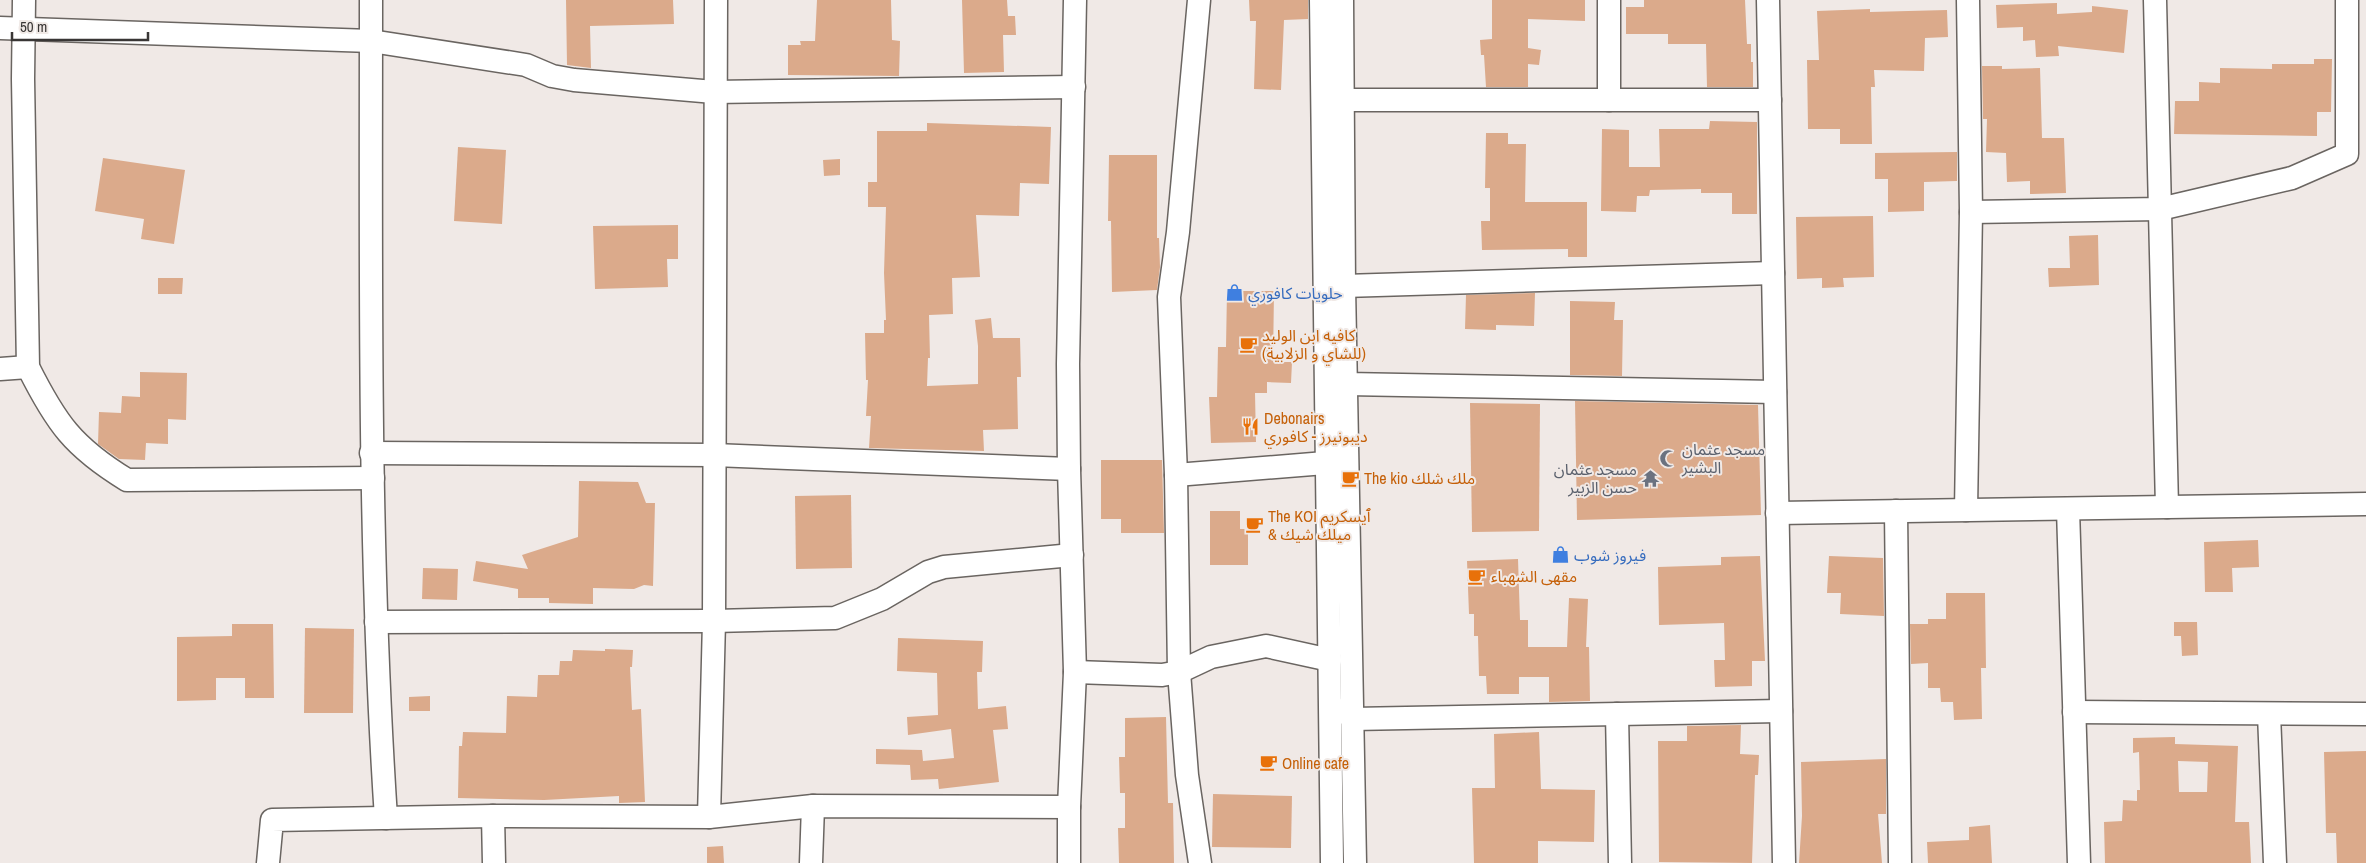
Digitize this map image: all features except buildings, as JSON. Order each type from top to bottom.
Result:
[{"type":"street","points":[[24,0],[28,367],[45,401],[80,447],[99,463],[127,480],[373,478]]},
{"type":"street","points":[[371,0],[371,453],[376,622],[386,818]]},
{"type":"street","points":[[709,817],[714,621],[714,92],[716,0]]},
{"type":"street","points":[[1069,863],[1069,807],[1076,672],[1068,469],[1068,364],[1075,0]]},
{"type":"street","points":[[1199,0],[1178,232],[1169,297],[1176,475],[1179,672],[1187,775],[1200,863]]},
{"type":"street","points":[[1321,0],[1324,360],[1332,863]]},
{"type":"street","points":[[1342,0],[1344,286],[1355,863]]},
{"type":"street","points":[[1609,0],[1609,100]]},
{"type":"street","points":[[1768,0],[1784,863]]},
{"type":"street","points":[[1966,510],[1971,212],[1968,0]]},
{"type":"street","points":[[2155,0],[2167,507]]},
{"type":"street","points":[[1971,212],[2160,209],[2292,178],[2347,154],[2346,0]]},
{"type":"street","points":[[0,28],[371,41],[526,65],[552,76],[574,80],[714,92],[1074,87]]},
{"type":"street","points":[[1343,100],[1770,100]]},
{"type":"street","points":[[1344,286],[1773,273]]},
{"type":"street","points":[[1324,360],[1346,384],[1775,392]]},
{"type":"street","points":[[0,369],[28,367]]},
{"type":"street","points":[[371,453],[714,455],[1068,469]]},
{"type":"street","points":[[1176,475],[1326,463]]},
{"type":"street","points":[[1778,513],[2366,504]]},
{"type":"street","points":[[2068,508],[2079,863]]},
{"type":"street","points":[[1896,511],[1900,863]]},
{"type":"street","points":[[376,622],[714,621],[835,618],[882,599],[928,572],[944,567],[1072,554]]},
{"type":"street","points":[[1076,672],[1162,675],[1179,672],[1211,657],[1266,646],[1330,660]]},
{"type":"street","points":[[1330,697],[1353,719],[1781,711]]},
{"type":"street","points":[[2074,712],[2366,714]]},
{"type":"street","points":[[1617,714],[1620,863]]},
{"type":"street","points":[[2269,714],[2275,863]]},
{"type":"street","points":[[268,863],[272,820],[493,816],[709,817],[813,806],[1069,807]]},
{"type":"street","points":[[812,863],[813,806]]},
{"type":"street","points":[[493,816],[494,863]]},
{"type":"place","name":"حلويات كافوري","points":[[1234,293]]},
{"type":"place","name":"كافيه ابن الوليد (للشاي و الزلابية)","points":[[1248,344]]},
{"type":"place","name":"Debonairs ديبونيرز - كافوري","points":[[1250,427]]},
{"type":"place","name":"مسجد عثمان البشير","points":[[1668,458]]},
{"type":"place","name":"The kio ملك شلك","points":[[1350,478]]},
{"type":"place","name":"مسجد عثمان حسن الزبير","points":[[1651,478]]},
{"type":"place","name":"The KOI ٱيسكريم & ميلك شيك","points":[[1254,525]]},
{"type":"place","name":"فيروز شوب","points":[[1560,555]]},
{"type":"place","name":"مقهى الشهباء","points":[[1477,576]]},
{"type":"place","name":"Online cafe","points":[[1268,763]]}]
